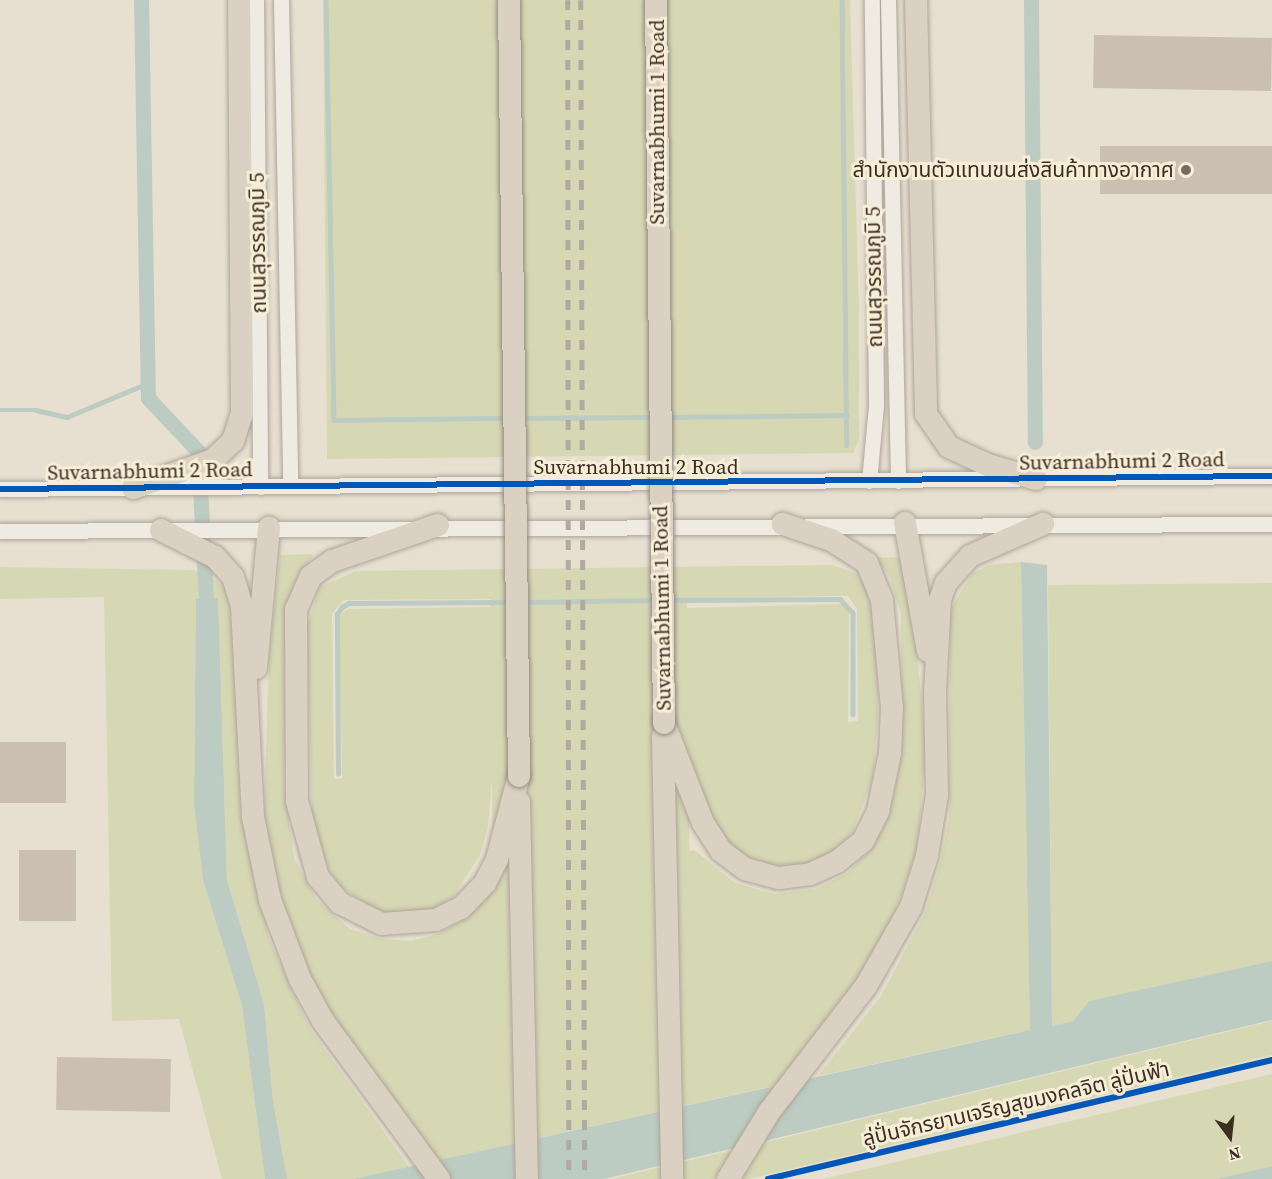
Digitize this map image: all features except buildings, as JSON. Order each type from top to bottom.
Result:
[{"type":"highway","points":[[133,488],[213,460],[233,441],[239,428],[243,395],[239,0]]},
{"type":"highway","points":[[509,0],[519,776],[528,1179]]},
{"type":"highway","name":"Suvarnabhumi 1 Road","points":[[656,0],[664,723],[672,1179]]},
{"type":"highway","points":[[916,0],[926,414],[949,447],[988,465],[1036,479]]},
{"type":"highway","points":[[905,523],[935,692]]},
{"type":"highway","points":[[664,723],[703,823],[721,851],[745,869],[779,879],[811,874],[837,862],[862,841],[878,811],[886,782],[892,708],[882,600],[867,563],[831,540],[783,524]]},
{"type":"highway","points":[[728,1179],[770,1112],[866,986],[897,934],[927,856],[937,795],[935,692],[940,600],[946,583],[970,556],[1043,524]]},
{"type":"highway","points":[[438,525],[360,548],[332,561],[304,586],[296,609],[299,815],[318,877],[340,903],[382,924],[408,925],[461,908],[485,883],[496,859],[519,776]]},
{"type":"highway","points":[[249,753],[269,528]]},
{"type":"highway","points":[[161,530],[215,557],[233,577],[242,607],[253,817],[270,900],[300,979],[322,1021],[439,1179]]},
{"type":"street","name":"ถนนสุวรรณภูมิ 5","points":[[256,0],[261,487]]},
{"type":"street","name":"ถนนสุวรรณภูมิ 5","points":[[281,0],[290,486]]},
{"type":"street","name":"ถนนสุวรรณภูมิ 5","points":[[869,481],[876,405],[872,0]]},
{"type":"street","name":"ถนนสุวรรณภูมิ 5","points":[[888,0],[898,481]]},
{"type":"street","name":"Suvarnabhumi 2 Road","points":[[0,489],[1272,476]]},
{"type":"street","points":[[0,531],[438,525],[1272,524]]},
{"type":"green space","points":[[323,0],[850,0],[859,312],[859,440],[853,453],[327,459]]},
{"type":"green space","points":[[314,554],[294,583],[286,608],[284,784],[294,858],[316,899],[350,929],[381,939],[411,941],[441,933],[467,917],[493,888],[492,779],[488,827],[480,855],[452,898],[432,910],[383,915],[337,884],[319,849],[312,813],[307,625],[320,587],[356,571],[832,565],[857,574],[870,588],[878,608],[878,714],[873,779],[852,833],[831,854],[807,865],[777,869],[747,861],[725,846],[690,768],[689,851],[694,850],[735,883],[774,894],[816,889],[847,873],[873,847],[889,815],[902,752],[901,614],[889,575],[873,558],[908,557],[926,749],[917,851],[889,928],[860,982],[778,1085],[436,1161],[332,1017],[308,973],[279,897],[264,817],[269,656],[280,555]],"holes":[[[848,596],[857,609],[858,721],[848,722],[849,611],[843,604],[687,608],[687,598]],[[491,599],[490,607],[348,609],[339,615],[342,778],[334,779],[332,614],[344,600]]]},
{"type":"green space","points":[[1021,562],[1030,1030],[818,1076],[881,996],[925,913],[941,861],[949,818],[950,610],[972,574],[989,565]]},
{"type":"green space","points":[[0,567],[194,570],[217,581],[229,595],[237,615],[241,814],[269,939],[309,1027],[409,1167],[353,1179],[287,1179],[273,1101],[264,1004],[227,880],[218,598],[196,599],[194,805],[203,880],[242,1006],[265,1179],[222,1179],[179,1019],[112,1021],[104,597],[0,599]]},
{"type":"green space","points":[[1272,583],[1272,961],[1089,1001],[1073,1021],[1052,1026],[1048,585]]},
{"type":"green space","points":[[1272,1021],[1272,1055],[748,1179],[611,1179]]},
{"type":"green space","points":[[1272,1074],[1272,1166],[1217,1179],[823,1179]]},
{"type":"shaded area","points":[[1021,562],[1047,565],[1052,1026],[1073,1021],[1089,1001],[1272,961],[1272,1020],[604,1179],[353,1179],[1030,1030]]},
{"type":"shaded area","points":[[218,598],[227,880],[264,1004],[273,1101],[287,1179],[265,1179],[242,1006],[203,880],[194,805],[196,599]]},
{"type":"shaded area","points":[[1272,1166],[1272,1179],[1217,1179]]},
{"type":"waterway","points":[[141,0],[148,398],[198,451],[207,617]]},
{"type":"waterway","points":[[326,0],[334,420],[508,418]]},
{"type":"waterway","points":[[842,0],[847,445]]},
{"type":"waterway","points":[[1031,0],[1035,442]]},
{"type":"waterway","points":[[0,410],[36,410],[67,417],[148,383]]},
{"type":"waterway","points":[[667,417],[847,415]]},
{"type":"waterway","points":[[520,418],[655,417]]},
{"type":"waterway","points":[[670,600],[840,599],[853,613],[853,714]]},
{"type":"waterway","points":[[523,602],[656,600]]},
{"type":"waterway","points":[[338,774],[337,614],[342,607],[349,603],[512,602]]},
{"type":"railway","points":[[568,0],[569,1179]]},
{"type":"railway","points":[[581,0],[585,1179]]},
{"type":"cycle path","points":[[0,489],[1272,476]]},
{"type":"cycle path","name":"ลู่ปั่นจักรยานเจริญสุขมงคลจิต ลู่ปั่นฟ้า","points":[[768,1179],[1272,1060]]},
{"type":"place","name":"สำนักงานตัวแทนขนส่งสินค้าทางอากาศ","points":[[1186,170]]}]
